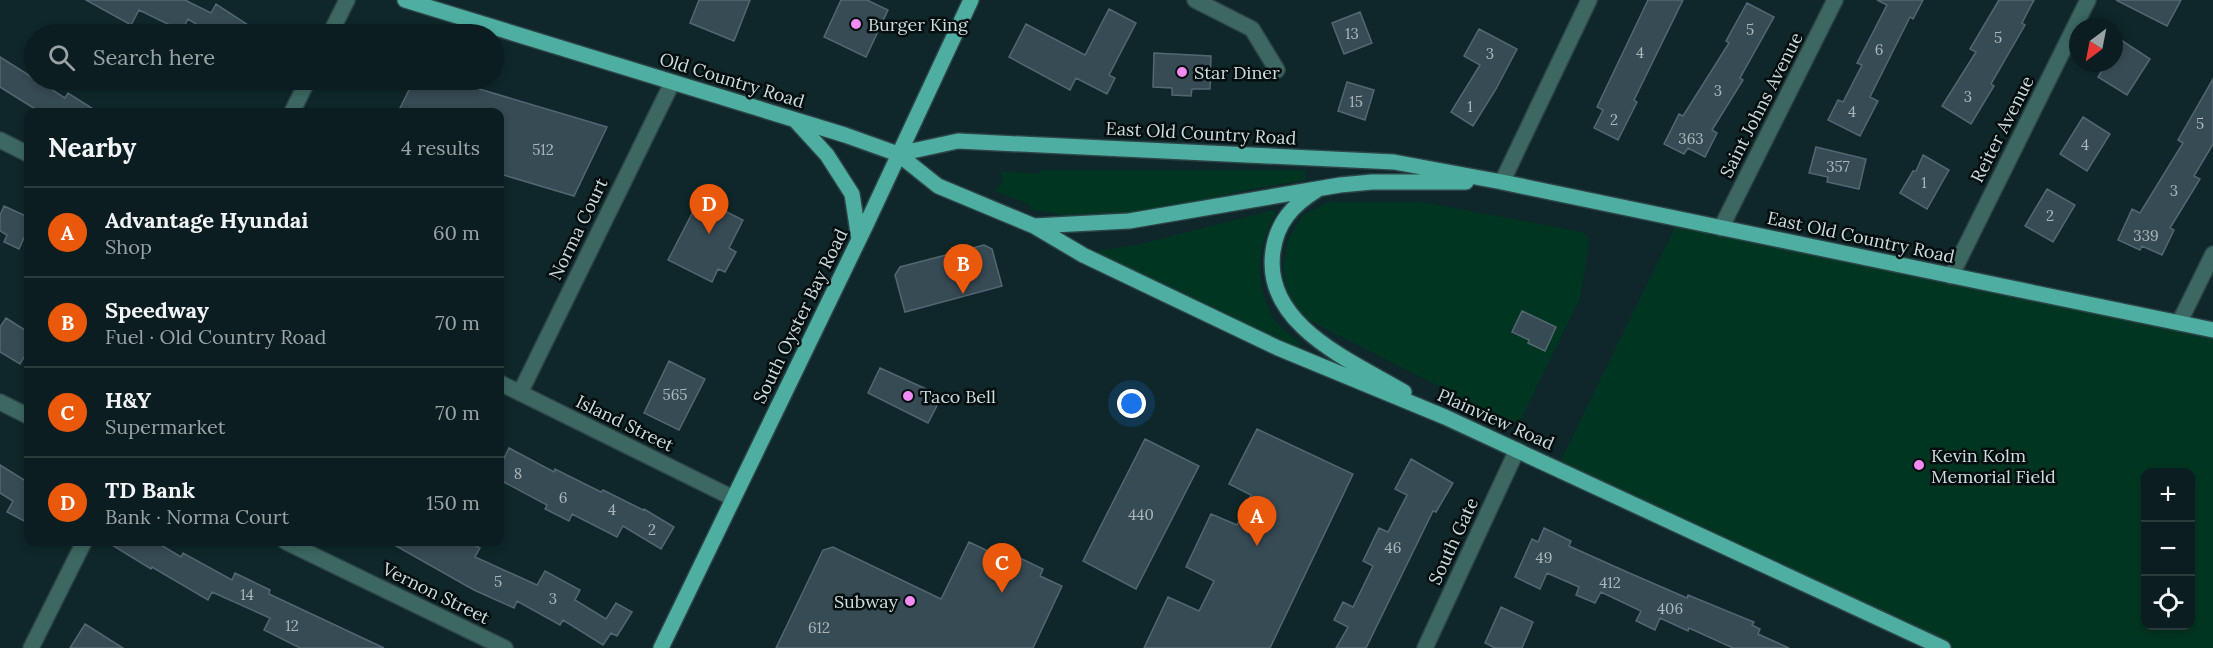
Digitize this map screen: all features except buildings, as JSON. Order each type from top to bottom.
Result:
[{"type":"main road","name":"Old Country Road","points":[[405,0],[482,24]]},
{"type":"main road","name":"South Oyster Bay Road","points":[[661,648],[859,239],[971,0]]},
{"type":"main road","name":"Old Country Road","points":[[504,31],[898,154],[938,186],[1034,226]]},
{"type":"main road","points":[[795,120],[827,155],[852,194],[859,239]]},
{"type":"main road","name":"East Old Country Road","points":[[898,154],[958,141],[1394,162],[1502,182],[2213,330]]},
{"type":"main road","name":"East Old Country Road","points":[[1034,226],[1129,221],[1321,188],[1372,182],[1502,182]]},
{"type":"main road","points":[[1321,188],[1300,201],[1289,212],[1281,223],[1274,241],[1272,271],[1274,287],[1280,299],[1297,322],[1321,342],[1445,417]]},
{"type":"main road","name":"Plainview Road","points":[[1034,226],[1083,255],[1278,348],[1445,417],[1943,648]]},
{"type":"street","points":[[335,24],[347,0]]},
{"type":"street","points":[[1195,0],[1252,29],[1277,70]]},
{"type":"street","points":[[1502,182],[1589,0]]},
{"type":"street","name":"Saint Johns Avenue","points":[[1721,228],[1835,0]]},
{"type":"street","name":"Reiter Avenue","points":[[1951,276],[2088,0]]},
{"type":"street","name":"Norma Court","points":[[520,393],[672,83]]},
{"type":"street","points":[[294,108],[303,90]]},
{"type":"street","points":[[0,140],[24,152]]},
{"type":"street","points":[[2179,323],[2213,254]]},
{"type":"street","name":"Island Street","points":[[504,385],[733,498]]},
{"type":"street","points":[[0,402],[24,414]]},
{"type":"street","name":"South Gate","points":[[1425,648],[1518,450]]},
{"type":"street","points":[[31,648],[82,546]]},
{"type":"street","name":"Vernon Street","points":[[294,546],[505,648]]},
{"type":"green space","points":[[1040,170],[1305,170],[1306,180],[1250,189],[1151,213],[1065,215],[1029,209],[1031,205],[994,191],[1001,182],[1001,171],[1040,174]]},
{"type":"green space","points":[[1329,202],[1423,202],[1582,232],[1587,236],[1589,244],[1580,298],[1517,423],[1512,423],[1301,316],[1287,293],[1283,266],[1289,238],[1303,215]]},
{"type":"green space","points":[[1273,210],[1276,214],[1269,226],[1261,254],[1261,283],[1269,310],[1276,322],[1301,344],[1299,350],[1090,252],[1137,245]]},
{"type":"green space","points":[[1679,219],[2213,330],[2213,648],[1943,648],[1557,468]]},
{"type":"place","name":"Burger King","points":[[856,24]]},
{"type":"place","name":"Star Diner","points":[[1182,72]]},
{"type":"place","name":"TD Bank","points":[[709,234]]},
{"type":"place","name":"Speedway","points":[[963,294]]},
{"type":"place","name":"Taco Bell","points":[[908,396]]},
{"type":"place","name":"Kevin Kolm Memorial Field","points":[[1919,465]]},
{"type":"place","name":"Advantage Hyundai","points":[[1257,546]]},
{"type":"place","name":"H&Y","points":[[1002,593]]},
{"type":"place","name":"Subway","points":[[910,601]]}]
